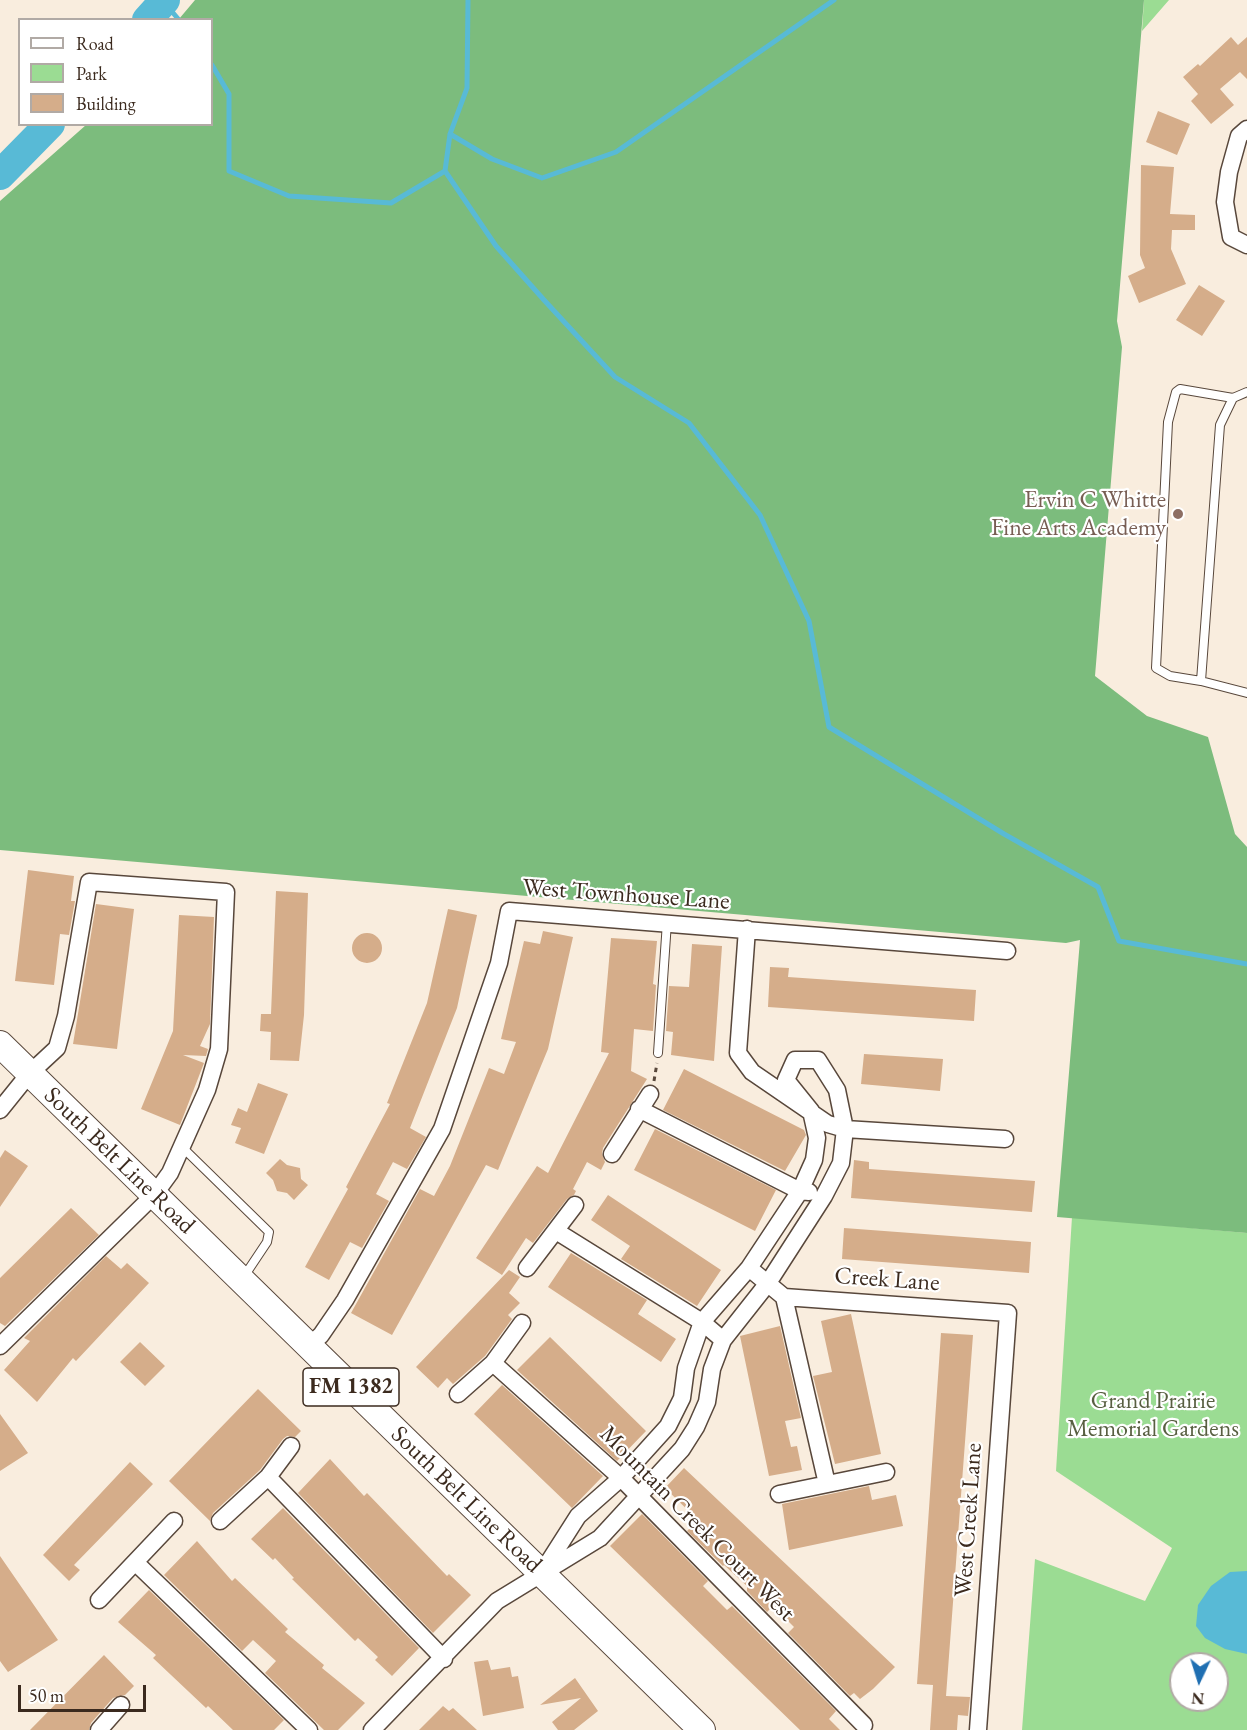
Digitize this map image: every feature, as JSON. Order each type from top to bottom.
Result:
[{"type":"main road","name":"South Belt Line Road","points":[[0,1044],[702,1730]]},
{"type":"street","points":[[1247,129],[1239,136],[1229,172],[1225,202],[1231,237],[1247,245]]},
{"type":"street","points":[[0,1110],[29,1074],[57,1048],[66,1016],[89,882],[226,892],[219,1049],[207,1090],[170,1173],[154,1195],[0,1346]]},
{"type":"street","name":"West Townhouse Lane","points":[[309,1346],[321,1335],[345,1300],[442,1129],[500,963],[509,910],[1007,951]]},
{"type":"street","points":[[747,929],[738,1053],[752,1072],[828,1124],[844,1129],[1005,1139]]},
{"type":"street","points":[[372,1730],[444,1659],[497,1601],[600,1538],[682,1449],[696,1427],[707,1402],[712,1369],[723,1340],[768,1283],[824,1196],[841,1163],[844,1129],[837,1090],[818,1060],[795,1060],[786,1080],[811,1111],[817,1138],[814,1160],[800,1191],[748,1268],[702,1322],[686,1368],[681,1398],[668,1426],[621,1478],[578,1516],[541,1574]]},
{"type":"street","points":[[612,1154],[650,1094]]},
{"type":"street","points":[[639,1109],[800,1191],[824,1196]]},
{"type":"street","points":[[527,1268],[575,1205]]},
{"type":"street","points":[[556,1231],[702,1322],[723,1340]]},
{"type":"street","points":[[748,1268],[784,1297],[827,1484]]},
{"type":"street","name":"Creek Lane","points":[[784,1297],[1008,1313]]},
{"type":"street","name":"West Creek Lane","points":[[978,1730],[1008,1313]]},
{"type":"street","points":[[458,1394],[493,1363],[522,1323]]},
{"type":"street","name":"Mountain Creek Court West","points":[[493,1363],[621,1478],[864,1725]]},
{"type":"street","points":[[220,1521],[268,1478],[291,1446]]},
{"type":"street","points":[[779,1494],[886,1472]]},
{"type":"street","points":[[268,1478],[444,1659]]},
{"type":"street","points":[[99,1600],[174,1521]]},
{"type":"street","points":[[135,1562],[309,1730]]},
{"type":"street","points":[[99,1730],[121,1705]]},
{"type":"lane","points":[[1247,392],[1233,398],[1180,389],[1176,392],[1168,422],[1156,668],[1170,676],[1201,681],[1247,693]]},
{"type":"lane","points":[[1201,681],[1220,425],[1233,398]]},
{"type":"lane","points":[[658,1053],[667,922]]},
{"type":"lane","points":[[182,1147],[269,1232],[267,1242],[241,1280]]},
{"type":"path","points":[[650,1094],[656,1075],[658,1053]]},
{"type":"green space","points":[[195,0],[1144,0],[1117,321],[1122,347],[1095,676],[1147,716],[1208,737],[1235,834],[1247,847],[1247,1233],[1057,1217],[1080,940],[1066,943],[0,850],[0,201],[85,126],[213,126],[213,18],[180,18]]},
{"type":"green space","points":[[1144,0],[1169,0],[1142,31]]},
{"type":"green space","name":"Grand Prairie Memorial Gardens","points":[[1072,1217],[1247,1233],[1247,1730],[1022,1730],[1035,1559],[1145,1601],[1172,1548],[1056,1471]]},
{"type":"water","points":[[1247,1571],[1247,1654],[1225,1649],[1205,1638],[1196,1626],[1198,1605],[1211,1586],[1230,1572]]},
{"type":"building","points":[[1231,37],[1238,45],[1247,37],[1247,79],[1240,72],[1220,89],[1234,105],[1211,124],[1191,101],[1198,94],[1183,77],[1198,64],[1200,66]]},
{"type":"building","points":[[1158,111],[1190,124],[1177,155],[1146,142]]},
{"type":"building","points":[[1141,165],[1174,167],[1170,214],[1195,215],[1195,230],[1172,230],[1171,249],[1186,284],[1139,303],[1128,276],[1145,268],[1140,255]]},
{"type":"building","points":[[1199,285],[1225,301],[1202,336],[1176,320]]},
{"type":"building","points":[[28,870],[74,876],[71,901],[75,901],[69,935],[60,934],[54,985],[15,981]]},
{"type":"building","points":[[276,891],[308,893],[304,1015],[299,1061],[270,1060],[271,1032],[260,1031],[261,1014],[271,1014]]},
{"type":"building","points":[[96,904],[134,909],[117,1049],[73,1044]]},
{"type":"building","points":[[448,909],[477,915],[457,1008],[410,1128],[426,1137],[407,1169],[393,1162],[376,1194],[389,1201],[362,1248],[350,1242],[329,1280],[305,1267],[348,1189],[346,1187],[390,1104],[387,1103],[427,1003]]},
{"type":"building","points":[[179,915],[214,917],[210,1024],[200,1046],[208,1049],[206,1056],[183,1055],[204,1063],[180,1125],[141,1109],[173,1031]]},
{"type":"building","points":[[543,931],[573,937],[548,1049],[498,1170],[486,1165],[392,1335],[351,1313],[420,1189],[434,1196],[450,1166],[489,1068],[504,1074],[516,1042],[501,1039],[524,941],[540,944]]},
{"type":"building","points":[[367,933],[377,938],[382,948],[377,958],[367,963],[357,958],[352,948],[357,938]]},
{"type":"building","points":[[611,938],[657,941],[653,984],[656,985],[653,1031],[634,1029],[631,1071],[647,1079],[603,1148],[602,1154],[605,1162],[601,1170],[587,1162],[573,1189],[576,1191],[574,1195],[567,1199],[533,1243],[526,1238],[502,1275],[476,1258],[537,1166],[548,1173],[609,1053],[601,1052]]},
{"type":"building","points":[[692,944],[722,946],[714,1061],[671,1055],[673,1032],[666,1031],[669,986],[689,987]]},
{"type":"building","points":[[770,967],[789,968],[788,977],[976,990],[974,1021],[768,1007]]},
{"type":"building","points":[[864,1054],[943,1059],[940,1091],[861,1084]]},
{"type":"building","points":[[684,1069],[804,1130],[806,1135],[785,1171],[663,1110]]},
{"type":"building","points":[[258,1083],[288,1094],[264,1154],[235,1143],[241,1128],[231,1125],[238,1108],[247,1112]]},
{"type":"building","points":[[655,1129],[776,1190],[755,1231],[634,1170]]},
{"type":"building","points":[[5,1150],[28,1166],[0,1207],[0,1158]]},
{"type":"building","points":[[280,1159],[287,1165],[300,1168],[301,1179],[308,1185],[294,1200],[287,1193],[277,1191],[273,1180],[266,1173]]},
{"type":"building","points":[[854,1160],[869,1162],[869,1169],[1035,1181],[1032,1212],[851,1198]]},
{"type":"building","points":[[608,1195],[721,1270],[697,1306],[621,1259],[630,1246],[591,1220]]},
{"type":"building","points":[[71,1208],[99,1235],[5,1326],[0,1323],[0,1278]]},
{"type":"building","points":[[844,1228],[1031,1242],[1029,1273],[842,1259]]},
{"type":"building","points":[[571,1253],[647,1300],[638,1314],[676,1339],[661,1362],[548,1287]]},
{"type":"building","points":[[106,1256],[121,1269],[127,1263],[149,1283],[76,1361],[73,1358],[37,1402],[4,1370],[30,1341],[24,1338]]},
{"type":"building","points":[[509,1270],[520,1277],[509,1293],[520,1303],[508,1315],[512,1319],[485,1356],[453,1384],[447,1378],[438,1388],[416,1367]]},
{"type":"building","points":[[851,1314],[881,1454],[835,1464],[813,1376],[832,1372],[821,1321]]},
{"type":"building","points":[[780,1326],[801,1418],[785,1421],[791,1447],[797,1446],[802,1470],[769,1476],[740,1336]]},
{"type":"building","points":[[941,1333],[973,1335],[946,1696],[970,1697],[968,1716],[958,1715],[957,1730],[930,1730],[933,1685],[917,1684]]},
{"type":"building","points":[[550,1337],[646,1431],[617,1461],[517,1370]]},
{"type":"building","points":[[140,1342],[165,1366],[145,1386],[120,1362]]},
{"type":"building","points":[[502,1385],[603,1476],[572,1508],[474,1414]]},
{"type":"building","points":[[258,1389],[301,1431],[295,1437],[287,1436],[283,1439],[260,1470],[213,1513],[210,1521],[169,1481]]},
{"type":"building","points":[[0,1414],[28,1453],[0,1471]]},
{"type":"building","points":[[330,1459],[364,1496],[367,1493],[447,1576],[449,1574],[471,1595],[433,1633],[298,1493]]},
{"type":"building","points":[[130,1462],[153,1484],[74,1565],[80,1570],[69,1581],[43,1555]]},
{"type":"building","points":[[684,1468],[895,1667],[873,1689],[860,1699],[854,1693],[850,1696],[788,1633],[794,1627],[773,1606],[767,1612],[747,1591],[747,1586],[687,1531],[698,1520],[665,1488]]},
{"type":"building","points":[[869,1486],[872,1500],[896,1495],[903,1526],[789,1550],[782,1504]]},
{"type":"building","points":[[283,1508],[419,1648],[392,1676],[375,1660],[378,1657],[358,1638],[355,1641],[292,1579],[294,1578],[275,1558],[273,1560],[251,1539]]},
{"type":"building","points":[[642,1514],[708,1581],[703,1586],[727,1610],[732,1606],[836,1711],[829,1719],[840,1730],[800,1730],[610,1546]]},
{"type":"building","points":[[197,1541],[232,1581],[235,1578],[288,1629],[285,1632],[324,1665],[322,1668],[365,1703],[338,1730],[324,1730],[265,1673],[276,1661],[253,1640],[242,1651],[164,1575]]},
{"type":"building","points":[[0,1556],[58,1640],[8,1672],[0,1661]]},
{"type":"building","points":[[149,1590],[284,1720],[274,1730],[233,1730],[208,1706],[206,1708],[153,1658],[156,1655],[118,1622]]},
{"type":"building","points":[[104,1655],[134,1686],[125,1695],[113,1698],[91,1723],[89,1730],[30,1730]]},
{"type":"building","points":[[488,1660],[491,1670],[510,1667],[512,1677],[518,1676],[524,1708],[483,1716],[474,1662]]},
{"type":"building","points":[[575,1678],[598,1711],[574,1730],[558,1730],[552,1722],[581,1698],[540,1705]]},
{"type":"building","points":[[443,1706],[449,1711],[453,1708],[477,1730],[419,1730]]},
{"type":"waterway","points":[[149,18],[165,0]]},
{"type":"waterway","points":[[213,67],[229,94],[229,171],[289,196],[391,203],[445,171],[450,134],[467,88],[468,0]]},
{"type":"waterway","points":[[450,134],[492,159],[542,178],[616,152],[834,0]]},
{"type":"waterway","points":[[163,1],[177,18]]},
{"type":"waterway","points":[[0,175],[48,126]]},
{"type":"waterway","points":[[445,171],[496,246],[544,300],[615,377],[689,423],[760,515],[809,621],[829,727],[1004,834],[1098,887],[1119,941],[1247,964]]},
{"type":"place","name":"Ervin C Whitte Fine Arts Academy","points":[[1178,514]]}]
